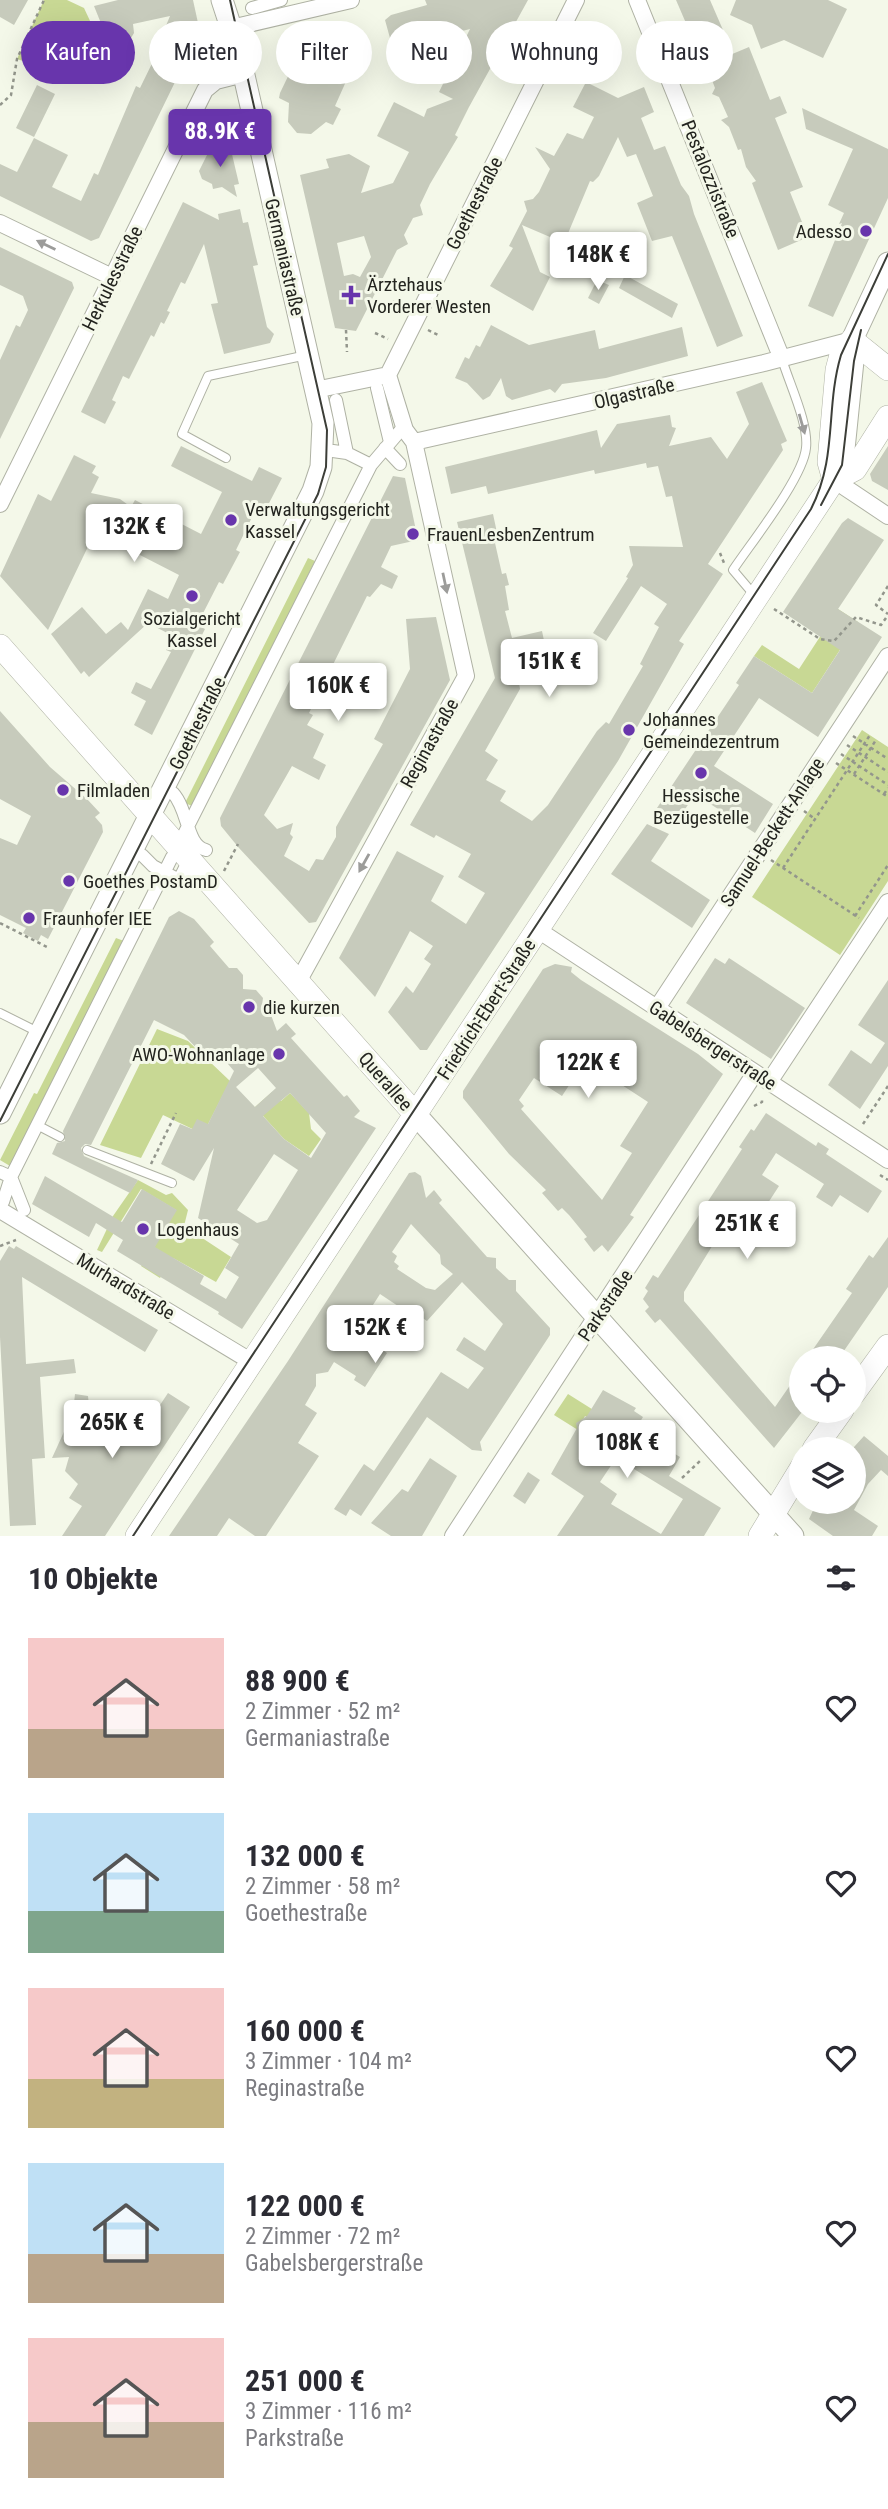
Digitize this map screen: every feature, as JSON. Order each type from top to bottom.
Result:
[{"type":"main road","points":[[834,480],[829,462],[837,370],[841,355],[852,340],[888,369]]},
{"type":"main road","name":"Friedrich-Ebert-Straße","points":[[137,1536],[834,480],[855,469],[888,417]]},
{"type":"main road","name":"Querallee","points":[[0,646],[416,1115]]},
{"type":"main road","points":[[866,1376],[888,1346]]},
{"type":"main road","points":[[760,1536],[789,1489]]},
{"type":"street","name":"Germaniastraße","points":[[222,0],[242,17]]},
{"type":"street","points":[[242,17],[281,0]]},
{"type":"street","points":[[242,17],[351,0]]},
{"type":"street","name":"Goethestraße","points":[[383,389],[576,0]]},
{"type":"street","name":"Pestalozzistraße","points":[[637,0],[782,359]]},
{"type":"street","name":"Herkulesstraße","points":[[0,504],[205,90],[212,84]]},
{"type":"street","name":"Germaniastraße","points":[[246,84],[314,390]]},
{"type":"street","points":[[0,223],[112,277]]},
{"type":"street","points":[[852,340],[888,263]]},
{"type":"street","name":"Olgastraße","points":[[414,442],[782,359],[852,340]]},
{"type":"street","points":[[314,390],[383,389],[388,445],[400,464]]},
{"type":"street","name":"Reginastraße","points":[[298,982],[466,676],[414,442],[383,389]]},
{"type":"street","name":"Goethestraße","points":[[0,1113],[318,478],[323,451],[323,423],[314,390]]},
{"type":"street","points":[[335,400],[347,453]]},
{"type":"street","points":[[334,431],[347,453]]},
{"type":"street","points":[[185,832],[371,464],[400,431]]},
{"type":"street","points":[[333,452],[347,453],[371,464]]},
{"type":"street","points":[[834,480],[888,516]]},
{"type":"street","name":"Samuel-Beckett-Anlage","points":[[657,1008],[888,656]]},
{"type":"street","points":[[173,793],[183,805],[185,832],[199,848]]},
{"type":"street","points":[[5,1175],[24,1210],[2,1200],[5,1175],[37,1125],[172,857]]},
{"type":"street","points":[[134,866],[145,858],[165,872],[184,878]]},
{"type":"street","name":"Parkstraße","points":[[453,1536],[596,1318],[766,1080],[888,902]]},
{"type":"street","name":"Gabelsbergerstraße","points":[[538,930],[888,1160]]},
{"type":"street","name":"Querallee","points":[[416,1115],[793,1536]]},
{"type":"street","name":"Murhardstraße","points":[[2,1200],[253,1362]]},
{"type":"lane","points":[[226,458],[182,434],[208,376],[307,355]]},
{"type":"lane","points":[[757,598],[733,570],[796,475],[806,447],[805,433],[782,359]]},
{"type":"lane","points":[[0,1013],[41,1033]]},
{"type":"lane","points":[[37,1125],[60,1137]]},
{"type":"lane","points":[[87,1150],[172,1182]]},
{"type":"path","points":[[0,105],[11,95],[17,59],[44,0]]},
{"type":"path","points":[[391,301],[410,310]]},
{"type":"path","points":[[346,330],[347,352]]},
{"type":"path","points":[[376,333],[394,342]]},
{"type":"path","points":[[757,598],[820,639],[834,641],[856,617],[881,625],[887,617],[876,605],[888,586]]},
{"type":"path","points":[[783,868],[870,735]]},
{"type":"path","points":[[853,736],[888,759]]},
{"type":"path","points":[[854,774],[876,740]]},
{"type":"path","points":[[847,745],[888,772]]},
{"type":"path","points":[[841,754],[888,786],[884,794]]},
{"type":"path","points":[[836,763],[888,797]]},
{"type":"path","points":[[804,811],[815,819]]},
{"type":"path","points":[[224,871],[238,844]]},
{"type":"path","points":[[771,860],[864,922]]},
{"type":"path","points":[[855,916],[888,865]]},
{"type":"path","points":[[0,923],[49,948]]},
{"type":"path","points":[[747,1117],[755,1106],[762,1102],[766,1080]]},
{"type":"path","points":[[854,1138],[888,1086]]},
{"type":"path","points":[[147,1171],[176,1113]]},
{"type":"path","points":[[0,1246],[22,1237]]},
{"type":"path","points":[[682,1478],[698,1463]]},
{"type":"green space","points":[[44,0],[67,0],[84,8],[90,21],[34,21]]},
{"type":"green space","points":[[308,558],[315,561],[192,806],[185,803]]},
{"type":"green space","points":[[838,609],[858,622],[812,693],[754,656],[762,645],[799,669]]},
{"type":"green space","points":[[862,730],[888,747],[888,881],[840,955],[752,897]]},
{"type":"green space","points":[[116,938],[124,941],[10,1166],[0,1160],[34,1093],[37,1094]]},
{"type":"green space","points":[[157,1029],[188,1041],[230,1081],[203,1134],[163,1115],[141,1158],[100,1145]]},
{"type":"green space","points":[[272,1092],[281,1101],[290,1093],[309,1113],[311,1129],[321,1139],[309,1156],[284,1139],[255,1107]]},
{"type":"green space","points":[[138,1180],[166,1195],[172,1193],[188,1210],[184,1226],[231,1257],[216,1282],[173,1258],[160,1278],[141,1266],[176,1210],[141,1189],[102,1252],[97,1250],[113,1216]]},
{"type":"green space","points":[[568,1394],[595,1411],[590,1419],[585,1416],[578,1430],[554,1415]]},
{"type":"building","points":[[0,0],[28,0],[14,25],[0,17]]},
{"type":"building","points":[[118,0],[193,0],[198,21],[168,21],[170,16],[135,24],[135,21],[100,21],[94,6]]},
{"type":"building","points":[[425,0],[528,0],[516,21],[486,21],[486,76],[455,135],[458,137],[420,205],[423,215],[413,218],[404,235],[408,244],[397,250],[356,331],[335,328],[300,175],[329,168],[326,159],[349,154],[370,166],[361,193],[393,183],[409,152],[377,136],[394,102],[424,117],[427,109],[453,99],[439,92],[443,84],[472,84],[472,21],[386,21],[386,24],[385,20],[391,15],[427,5]],"holes":[[[364,236],[371,257],[360,277],[353,274],[344,276],[337,243]]]},
{"type":"building","points":[[676,0],[710,0],[719,21],[685,21]]},
{"type":"building","points":[[736,0],[828,0],[847,9],[823,58],[784,40],[761,49],[752,25],[730,15]]},
{"type":"building","points":[[749,47],[770,100],[780,96],[787,113],[775,118],[803,187],[790,192],[808,237],[778,250],[752,183],[756,181],[746,167],[741,149],[738,150],[729,127],[721,120],[728,117],[719,97],[712,94],[715,88],[713,84],[733,84],[733,54]]},
{"type":"building","points":[[149,70],[149,84],[174,84],[99,238],[91,241],[0,196],[0,164],[17,172],[34,138],[68,155],[52,187],[81,201],[94,173],[98,175],[136,86],[140,88]]},
{"type":"building","points":[[284,84],[345,84],[335,106],[341,109],[333,125],[326,122],[311,134],[297,133],[288,122],[289,103],[279,98]]},
{"type":"building","points":[[585,84],[618,98],[644,87],[654,112],[641,118],[654,150],[665,146],[681,185],[689,196],[743,336],[717,347],[672,236],[652,241],[637,203],[653,196],[636,154],[627,157],[618,137],[599,176],[593,182],[590,181],[564,243],[522,225],[540,272],[550,277],[533,311],[490,286],[513,248],[509,246],[527,211],[524,201],[533,199],[539,192],[550,169],[535,147],[554,156],[567,133],[583,139],[594,117],[573,107]]},
{"type":"building","points":[[37,85],[55,94],[34,137],[16,128]]},
{"type":"building","points":[[802,108],[888,149],[888,198],[833,317],[808,306],[842,223],[839,224],[844,213],[828,205],[853,149],[806,129]]},
{"type":"building","points":[[220,144],[231,150],[239,184],[234,185],[237,197],[222,187],[213,189],[212,184],[202,179],[199,171],[212,146]]},
{"type":"building","points":[[183,202],[219,220],[218,214],[240,209],[243,223],[248,222],[258,265],[253,266],[267,327],[274,334],[270,343],[224,354],[211,304],[218,303],[204,244],[185,284],[181,282],[164,324],[161,322],[154,337],[151,335],[129,379],[123,376],[112,400],[116,402],[105,424],[81,412]]},
{"type":"building","points":[[0,247],[72,282],[74,288],[0,439],[0,360],[16,325],[20,327],[28,310],[23,296],[0,285]]},
{"type":"building","points":[[625,275],[678,304],[672,318],[619,288]]},
{"type":"building","points":[[597,280],[609,285],[599,304],[588,298]]},
{"type":"building","points":[[491,325],[529,345],[595,330],[599,349],[682,327],[688,356],[606,378],[562,384],[555,393],[550,389],[512,400],[506,396],[501,378],[490,396],[483,400],[467,383],[455,378],[465,357],[469,359],[476,345],[480,347]]},
{"type":"building","points":[[762,382],[787,441],[781,444],[783,450],[708,564],[723,574],[679,641],[684,644],[618,761],[427,1050],[420,1050],[388,1012],[406,986],[413,993],[431,964],[424,959],[433,946],[410,931],[375,997],[339,958],[397,851],[444,876],[431,901],[466,924],[485,893],[458,877],[471,854],[436,835],[434,838],[410,825],[495,678],[457,522],[493,514],[499,542],[495,543],[502,574],[506,573],[509,585],[505,586],[509,610],[505,611],[512,638],[542,631],[547,655],[523,661],[525,669],[517,671],[520,689],[485,751],[498,760],[486,780],[506,791],[500,801],[532,821],[548,805],[597,731],[606,722],[609,724],[643,666],[640,664],[659,627],[654,624],[667,604],[641,586],[606,641],[593,633],[628,578],[626,577],[633,565],[629,546],[683,547],[672,496],[666,497],[658,466],[647,468],[646,463],[595,474],[594,470],[488,494],[486,486],[451,494],[445,467],[597,430],[601,448],[617,424],[670,415],[672,427],[676,428],[669,446],[711,437],[727,459],[749,424],[736,392]]},
{"type":"building","points":[[181,446],[252,481],[259,467],[282,478],[265,511],[257,507],[236,550],[240,552],[223,584],[219,582],[197,625],[205,629],[152,735],[134,725],[146,701],[131,693],[136,682],[151,689],[171,652],[166,650],[173,636],[148,623],[89,677],[84,671],[81,674],[51,634],[82,607],[106,634],[121,622],[128,630],[148,589],[168,599],[179,575],[95,532],[48,630],[0,576],[38,494],[51,501],[74,455],[96,466],[92,473],[99,477],[91,493],[120,499],[131,507],[135,500],[201,534],[222,492],[171,466]]},
{"type":"building","points":[[888,446],[888,490],[872,481],[870,474]]},
{"type":"building","points":[[393,476],[405,478],[418,540],[391,546],[381,567],[398,576],[392,589],[381,584],[370,597],[367,596],[309,713],[313,715],[307,725],[324,734],[313,758],[326,765],[319,780],[292,766],[264,815],[277,829],[293,823],[290,834],[293,837],[284,856],[309,871],[316,859],[323,860],[336,837],[336,827],[383,744],[374,739],[410,669],[406,619],[436,617],[450,680],[316,922],[309,923],[239,848],[221,826],[220,818]]},
{"type":"building","name":"Hessische Bezügestelle","points":[[848,518],[884,540],[838,609],[882,637],[818,737],[759,698],[714,766],[773,804],[755,833],[695,794],[674,826],[655,811],[739,685],[736,683],[754,656],[812,693],[840,650],[783,612]]},
{"type":"building","points":[[0,711],[50,767],[100,813],[95,817],[102,825],[103,832],[48,939],[41,935],[38,941],[23,933],[26,928],[0,915],[0,838],[17,845],[31,816],[0,799]]},
{"type":"building","points":[[647,824],[669,834],[651,861],[710,900],[692,928],[611,874]]},
{"type":"building","points":[[179,911],[194,919],[214,942],[210,946],[229,968],[237,968],[243,975],[243,989],[256,990],[263,998],[262,1005],[271,1015],[277,1031],[286,1023],[296,1034],[291,1038],[360,1111],[354,1117],[376,1128],[242,1329],[218,1314],[219,1312],[117,1251],[123,1240],[96,1223],[89,1237],[32,1204],[45,1176],[122,1222],[142,1189],[177,1210],[155,1247],[204,1276],[200,1284],[226,1299],[239,1277],[225,1268],[239,1244],[198,1218],[214,1148],[194,1181],[161,1164],[180,1124],[192,1129],[197,1119],[208,1124],[234,1071],[215,1049],[203,1055],[184,1035],[154,1020],[91,1145],[85,1144],[81,1148],[84,1156],[138,1180],[130,1193],[52,1154],[57,1143],[65,1141],[63,1131],[169,917]],"holes":[[[258,1068],[276,1088],[255,1107],[236,1087]],[[290,1093],[326,1133],[311,1158],[284,1139],[263,1116]],[[274,1154],[298,1170],[267,1220],[257,1223],[237,1210]]]},
{"type":"building","points":[[715,958],[725,964],[729,958],[805,1008],[771,1059],[686,1003]]},
{"type":"building","points":[[555,964],[572,967],[571,972],[581,980],[698,1054],[723,1074],[630,1215],[634,1217],[608,1252],[602,1245],[594,1252],[584,1239],[587,1237],[569,1215],[562,1208],[558,1211],[542,1193],[546,1190],[509,1154],[463,1098],[463,1091],[543,969]],"holes":[[[585,1061],[648,1102],[620,1146],[632,1153],[602,1200],[521,1109],[524,1106],[519,1100],[534,1078],[562,1096]]]},
{"type":"building","points":[[888,980],[888,1066],[860,1109],[828,1085],[851,1050],[871,1064],[885,1043],[858,1025]]},
{"type":"building","points":[[766,1113],[816,1146],[818,1142],[829,1149],[826,1154],[882,1191],[868,1213],[840,1195],[832,1207],[816,1197],[824,1184],[776,1153],[762,1175],[779,1186],[757,1220],[736,1207],[684,1292],[684,1301],[775,1407],[789,1387],[789,1423],[793,1423],[774,1448],[660,1319],[655,1323],[645,1311],[649,1307],[643,1299],[648,1291],[645,1288],[653,1275],[658,1278],[742,1149],[739,1147],[751,1129],[754,1131]]},
{"type":"building","points":[[415,1172],[421,1176],[426,1198],[434,1190],[442,1200],[439,1203],[487,1257],[496,1258],[496,1268],[509,1280],[516,1280],[516,1291],[550,1328],[550,1335],[480,1442],[482,1451],[472,1450],[427,1417],[361,1516],[350,1509],[346,1516],[334,1509],[364,1464],[374,1471],[441,1372],[468,1389],[484,1368],[456,1350],[464,1337],[485,1351],[503,1324],[462,1282],[427,1321],[418,1315],[403,1339],[392,1332],[403,1315],[398,1312],[401,1308],[380,1294],[373,1305],[364,1306],[352,1335],[374,1349],[377,1346],[387,1353],[365,1387],[354,1380],[356,1376],[334,1362],[328,1372],[316,1374],[316,1386],[305,1405],[317,1413],[298,1443],[319,1456],[266,1536],[255,1536],[229,1518],[217,1536],[169,1536],[288,1361],[409,1173]],"holes":[[[411,1224],[440,1255],[441,1264],[453,1274],[435,1290],[426,1288],[397,1269],[399,1266],[394,1262],[397,1256],[392,1252]]]},
{"type":"building","points":[[888,1237],[888,1287],[847,1346],[815,1346],[852,1293],[846,1289],[869,1255],[873,1258]]},
{"type":"building","points":[[9,1246],[14,1249],[16,1246],[158,1330],[145,1352],[22,1277],[26,1364],[74,1359],[76,1373],[40,1377],[45,1458],[32,1459],[36,1525],[10,1526],[0,1337],[0,1261]]},
{"type":"building","points":[[603,1390],[636,1408],[634,1411],[643,1417],[635,1430],[680,1457],[669,1476],[721,1508],[704,1536],[557,1536],[584,1496],[551,1474],[577,1428],[576,1423],[587,1416]],"holes":[[[616,1458],[683,1499],[661,1534],[611,1504],[617,1494],[600,1482]]]},
{"type":"building","points":[[168,1393],[190,1407],[105,1536],[62,1536],[82,1506],[69,1498],[78,1484],[65,1471],[69,1457],[52,1458],[73,1412],[75,1394],[88,1396],[90,1416],[119,1436],[139,1405],[154,1414]]},
{"type":"building","points":[[866,1438],[888,1456],[888,1476],[881,1470],[866,1488]]},
{"type":"building","points":[[430,1458],[457,1476],[422,1536],[391,1536],[371,1523],[402,1489],[408,1492]]},
{"type":"building","points":[[528,1472],[540,1480],[525,1504],[513,1496]]},
{"type":"building","points":[[811,1514],[860,1514],[878,1526],[872,1536],[833,1536],[809,1519]]},
{"type":"tram line","points":[[0,1121],[318,494],[326,467],[327,430],[230,0]]},
{"type":"tram line","points":[[133,1536],[811,509],[825,470],[833,394],[841,355],[888,254]]},
{"type":"tram line","points":[[821,505],[842,465],[854,361],[861,330]]},
{"type":"place","name":"Adesso","points":[[866,231]]},
{"type":"place","name":"Ärztehaus Vorderer Westen","points":[[351,295]]},
{"type":"place","name":"Verwaltungsgericht Kassel","points":[[231,520]]},
{"type":"place","name":"FrauenLesbenZentrum","points":[[413,534]]},
{"type":"place","name":"Sozialgericht Kassel","points":[[192,596]]},
{"type":"place","name":"Johannes Gemeindezentrum","points":[[629,730]]},
{"type":"place","name":"Hessische Bezügestelle","points":[[701,773]]},
{"type":"place","name":"Filmladen","points":[[63,790]]},
{"type":"place","name":"Goethes PostamD","points":[[69,881]]},
{"type":"place","name":"Fraunhofer IEE","points":[[29,918]]},
{"type":"place","name":"die kurzen","points":[[249,1007]]},
{"type":"place","name":"AWO-Wohnanlage","points":[[279,1054]]},
{"type":"place","name":"Logenhaus","points":[[143,1229]]}]
